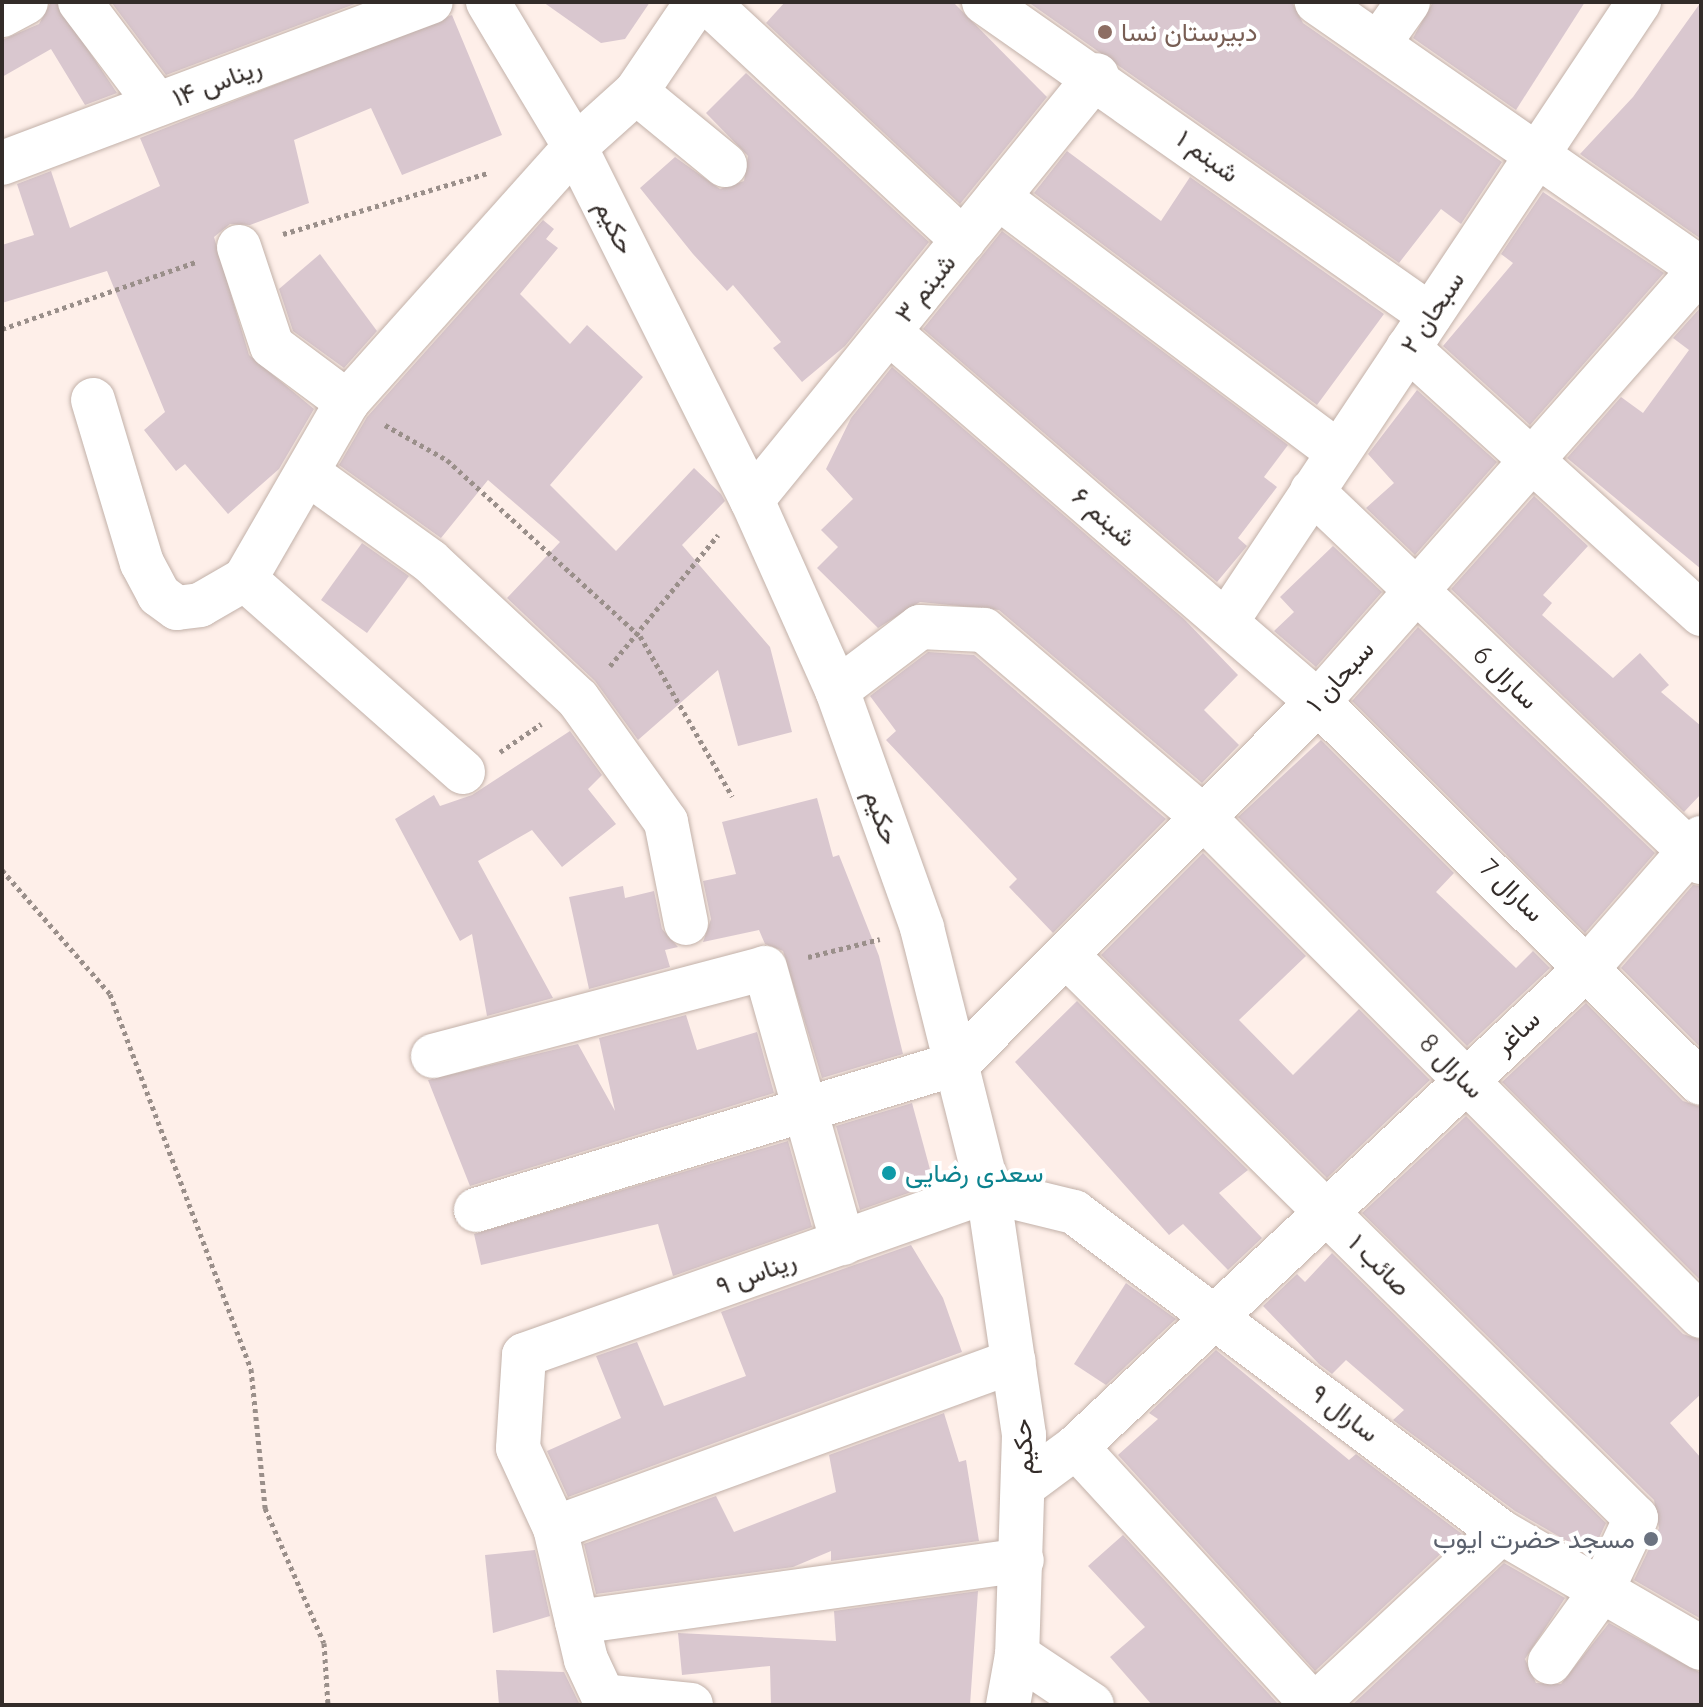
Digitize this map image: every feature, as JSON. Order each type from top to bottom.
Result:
[{"type":"street","points":[[2,15],[26,2]]},
{"type":"street","points":[[80,2],[157,104]]},
{"type":"street","name":"ریناس ۱۴","points":[[2,163],[431,2]]},
{"type":"street","name":"حکیم","points":[[488,2],[575,147],[752,500],[837,690],[922,928],[988,1191],[1014,1361],[1026,1484],[1017,1655],[1008,1705]]},
{"type":"street","points":[[93,400],[142,563],[159,595],[177,608],[200,605],[245,579],[309,474],[347,402],[575,147],[636,92],[697,2]]},
{"type":"street","points":[[707,2],[963,240]]},
{"type":"street","name":"شبنم ۱","points":[[984,2],[1097,75],[1170,129],[1419,332],[1535,462],[1701,614]]},
{"type":"street","points":[[1317,2],[1540,151],[1701,269]]},
{"type":"street","points":[[1379,43],[1408,2]]},
{"type":"street","name":"سبحان ۲","points":[[1226,622],[1540,151],[1624,7]]},
{"type":"street","name":"شبنم ۳","points":[[752,500],[1097,75]]},
{"type":"street","points":[[636,92],[725,165]]},
{"type":"street","points":[[998,197],[1338,452]]},
{"type":"street","points":[[239,247],[272,346],[347,402]]},
{"type":"street","name":"سبحان ۱","points":[[958,1063],[1318,702],[1415,590],[1535,462],[1701,269]]},
{"type":"street","name":"شبنم ۶","points":[[889,332],[1318,702]]},
{"type":"street","points":[[309,474],[430,561],[578,699],[666,822],[686,923]]},
{"type":"street","name":"سارال 6","points":[[1312,491],[1697,851]]},
{"type":"street","points":[[245,579],[463,772]]},
{"type":"street","name":"سارال 8","points":[[837,690],[920,627],[984,630],[1203,817],[1701,1316]]},
{"type":"street","name":"سارال 7","points":[[1318,702],[1590,965],[1701,1083]]},
{"type":"street","name":"ساغر","points":[[1026,1484],[1076,1447],[1590,965],[1697,851]]},
{"type":"street","name":"صائب ۱","points":[[1066,955],[1636,1518],[1602,1590]]},
{"type":"street","points":[[433,1056],[765,968],[843,1243]]},
{"type":"street","points":[[476,1210],[958,1063]]},
{"type":"street","name":"ریناس ۹","points":[[555,1528],[518,1448],[524,1355],[988,1191]]},
{"type":"street","name":"سارال ۹","points":[[988,1191],[1074,1212],[1217,1316],[1501,1532],[1701,1648]]},
{"type":"street","points":[[691,1705],[601,1700],[577,1622],[555,1528],[1014,1361]]},
{"type":"street","points":[[1076,1447],[1314,1705],[1501,1532]]},
{"type":"street","points":[[577,1622],[1022,1560]]},
{"type":"street","points":[[1550,1662],[1602,1590]]},
{"type":"street","points":[[1017,1655],[1092,1705]]},
{"type":"path","points":[[2,329],[239,247],[499,170]]},
{"type":"path","points":[[347,402],[447,460],[640,636],[732,796]]},
{"type":"path","points":[[463,772],[578,699],[640,636],[752,500]]},
{"type":"path","points":[[2,870],[110,994],[251,1369],[265,1508],[324,1643],[328,1705]]},
{"type":"path","points":[[765,968],[922,928]]},
{"type":"building","points":[[51,2],[56,2],[117,93],[85,105],[51,49],[2,77],[2,40],[39,24]]},
{"type":"building","points":[[111,2],[360,2],[166,75]]},
{"type":"building","points":[[543,2],[650,2],[625,39],[601,43]]},
{"type":"building","points":[[785,2],[953,2],[1047,97],[960,204],[766,23]]},
{"type":"building","points":[[1028,2],[1292,2],[1303,23],[1502,162],[1461,224],[1441,209],[1399,263]]},
{"type":"building","points":[[1433,2],[1585,2],[1516,110],[1413,38]]},
{"type":"building","points":[[1701,2],[1701,239],[1580,154],[1633,97]]},
{"type":"building","points":[[452,15],[502,135],[402,175],[371,108],[294,140],[309,203],[250,225],[230,224],[214,237],[249,355],[314,409],[279,469],[228,514],[185,464],[176,471],[144,430],[165,412],[107,271],[2,303],[2,245],[34,235],[17,184],[51,171],[70,228],[160,186],[140,138]]},
{"type":"building","points":[[746,73],[929,242],[845,346],[802,382],[773,348],[781,342],[733,285],[727,291],[693,254],[640,188],[675,157],[720,189],[744,181],[748,156],[706,113]]},
{"type":"building","points":[[1067,151],[1161,221],[1190,177],[1384,314],[1317,405],[1034,193]]},
{"type":"building","points":[[1543,192],[1664,273],[1530,425],[1443,346],[1513,263],[1501,254]]},
{"type":"building","points":[[543,220],[554,229],[546,239],[558,248],[520,294],[570,344],[587,325],[643,377],[550,485],[616,551],[694,468],[721,494],[725,501],[682,545],[770,647],[792,732],[738,746],[718,670],[638,740],[595,681],[507,598],[560,542],[488,480],[441,538],[339,465],[367,417]]},
{"type":"building","points":[[1002,231],[1288,445],[1264,477],[1277,487],[1238,538],[1247,546],[1217,582],[923,329]]},
{"type":"building","points":[[320,254],[377,331],[344,368],[293,331],[279,289]]},
{"type":"building","points":[[1701,307],[1701,569],[1567,458],[1621,397],[1643,413],[1689,350],[1673,338]]},
{"type":"building","points":[[892,367],[1184,619],[1238,675],[1204,710],[1239,745],[1202,783],[999,610],[920,602],[878,628],[817,568],[838,547],[821,530],[853,499],[826,469],[851,418]]},
{"type":"building","points":[[1417,390],[1497,462],[1415,555],[1366,508],[1394,483],[1368,454]]},
{"type":"building","points":[[1534,496],[1588,546],[1543,595],[1552,603],[1542,615],[1613,678],[1640,653],[1669,685],[1661,692],[1701,726],[1701,794],[1684,812],[1451,589]]},
{"type":"building","points":[[362,543],[409,576],[367,633],[321,600]]},
{"type":"building","points":[[1333,546],[1382,592],[1316,667],[1274,631],[1294,612],[1280,597]]},
{"type":"building","points":[[1418,627],[1655,853],[1585,933],[1352,701]]},
{"type":"building","points":[[928,652],[974,655],[1166,819],[1053,933],[1009,887],[1017,879],[886,740],[896,731],[870,696]]},
{"type":"building","points":[[570,731],[602,775],[588,789],[616,824],[562,867],[532,830],[478,861],[553,998],[487,1016],[472,934],[460,941],[395,819],[434,795],[440,806],[472,795]]},
{"type":"building","points":[[1321,740],[1454,873],[1436,892],[1516,968],[1533,951],[1550,968],[1467,1046],[1238,817]]},
{"type":"building","points":[[817,798],[833,857],[839,855],[879,956],[903,1054],[822,1078],[783,951],[765,944],[759,930],[703,942],[711,919],[703,881],[736,874],[722,822]]},
{"type":"building","points":[[1203,853],[1306,956],[1239,1020],[1293,1075],[1359,1009],[1430,1080],[1327,1178],[1101,955]]},
{"type":"building","points":[[1693,885],[1701,886],[1701,1048],[1621,968]]},
{"type":"building","points":[[623,886],[625,898],[654,891],[662,929],[678,947],[665,950],[670,967],[589,989],[569,897]]},
{"type":"building","points":[[1077,1001],[1248,1170],[1219,1193],[1262,1238],[1228,1270],[1183,1224],[1169,1235],[1015,1062]]},
{"type":"building","points":[[1586,1003],[1683,1101],[1701,1107],[1701,1281],[1502,1082]]},
{"type":"building","points":[[686,1015],[697,1050],[757,1032],[774,1093],[470,1186],[428,1080],[578,1044],[615,1111],[599,1038]]},
{"type":"building","points":[[912,1103],[934,1184],[860,1210],[836,1126]]},
{"type":"building","points":[[1466,1116],[1683,1334],[1701,1340],[1701,1394],[1670,1423],[1701,1458],[1701,1619],[1634,1580],[1659,1528],[1654,1500],[1362,1213]]},
{"type":"building","points":[[788,1141],[812,1227],[673,1276],[658,1224],[481,1265],[474,1234]]},
{"type":"building","points":[[911,1245],[943,1298],[962,1352],[568,1497],[547,1451],[621,1418],[596,1356],[637,1342],[664,1406],[746,1376],[721,1312]]},
{"type":"building","points":[[1332,1253],[1606,1523],[1591,1555],[1515,1511],[1393,1420],[1404,1410],[1346,1360],[1332,1374],[1263,1306],[1297,1274],[1305,1282]]},
{"type":"building","points":[[1126,1283],[1176,1319],[1106,1385],[1074,1364]]},
{"type":"building","points":[[1216,1350],[1349,1460],[1356,1454],[1462,1534],[1315,1671],[1118,1455],[1158,1419],[1149,1413]]},
{"type":"building","points":[[944,1413],[959,1462],[966,1460],[979,1541],[831,1561],[831,1551],[793,1567],[596,1594],[584,1544],[716,1496],[734,1532],[836,1492],[829,1455]]},
{"type":"building","points":[[1123,1535],[1279,1705],[1152,1705],[1110,1657],[1145,1627],[1088,1566]]},
{"type":"building","points":[[535,1550],[550,1616],[493,1633],[485,1555]]},
{"type":"building","points":[[1504,1563],[1565,1598],[1525,1659],[1536,1683],[1561,1684],[1609,1623],[1701,1673],[1701,1705],[1352,1705]]},
{"type":"building","points":[[978,1591],[970,1705],[771,1705],[770,1666],[682,1675],[678,1633],[836,1641],[834,1611]]},
{"type":"building","points":[[496,1670],[564,1672],[580,1705],[499,1705]]},
{"type":"place","name":"دبیرستان نسا","points":[[1105,32]]},
{"type":"place","name":"سعدی رضایی","points":[[889,1173]]},
{"type":"place","name":"مسجد حضرت ایوب","points":[[1651,1539]]}]
